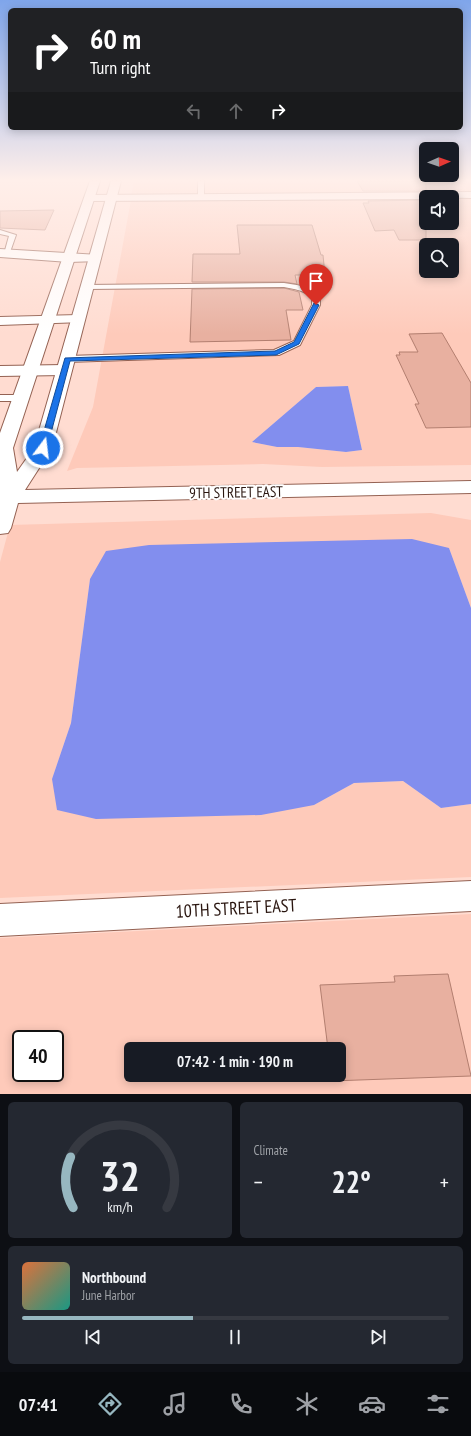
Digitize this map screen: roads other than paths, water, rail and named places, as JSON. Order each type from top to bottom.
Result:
[{"type":"street","points":[[0,528],[5,497],[4,448],[78,232]]},
{"type":"street","points":[[5,497],[43,448],[102,232]]},
{"type":"street","points":[[3,254],[95,258]]},
{"type":"street","points":[[0,321],[78,319]]},
{"type":"street","points":[[0,371],[30,370],[66,364]]},
{"type":"street","name":"9TH STREET EAST","points":[[5,497],[471,487]]},
{"type":"street","name":"10TH STREET EAST","points":[[0,920],[471,896]]},
{"type":"lane","points":[[0,232],[14,235],[3,254]]},
{"type":"lane","points":[[66,364],[276,353],[297,343],[316,305],[316,296],[310,290],[284,285],[87,287]]},
{"type":"lane","points":[[0,398],[21,398]]},
{"type":"water","points":[[348,386],[362,450],[346,452],[298,447],[277,447],[252,442],[316,387]]},
{"type":"water","points":[[412,539],[449,548],[471,608],[471,804],[441,808],[403,781],[354,783],[314,805],[261,815],[96,819],[57,810],[52,779],[71,723],[90,579],[106,551],[149,545]]}]
